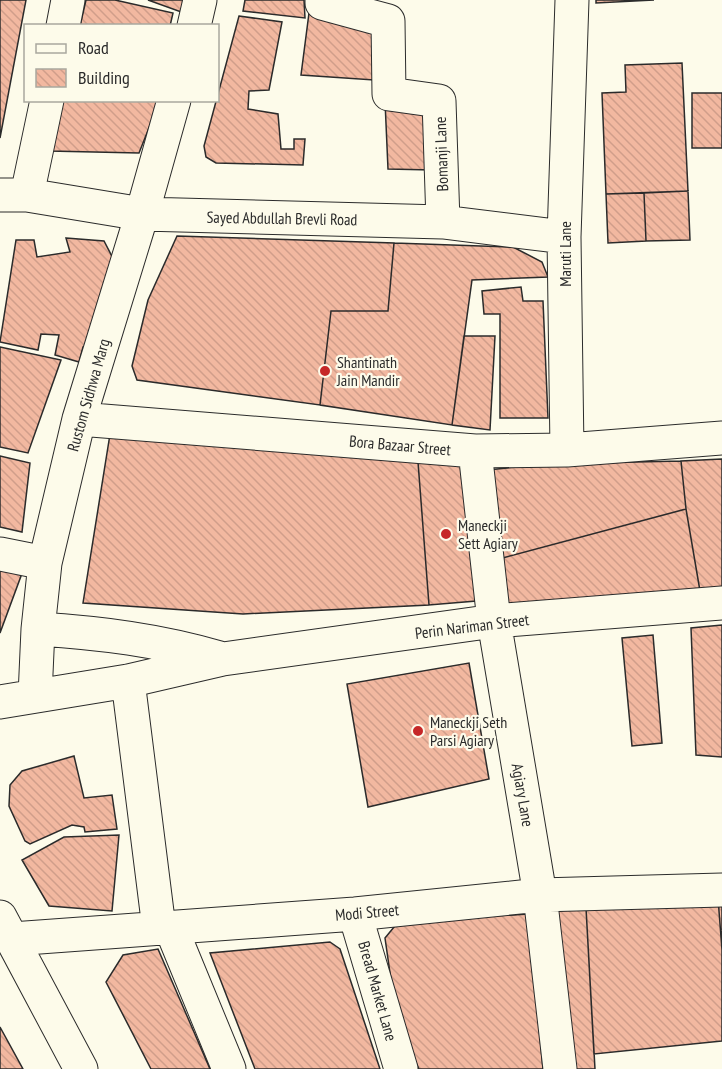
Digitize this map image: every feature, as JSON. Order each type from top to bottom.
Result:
[{"type":"street","points":[[63,24],[68,0]]},
{"type":"street","points":[[194,24],[200,0]]},
{"type":"street","name":"Bomanji Lane","points":[[322,0],[322,3],[388,21],[389,94],[439,101],[443,222]]},
{"type":"street","name":"Maruti Lane","points":[[567,450],[564,237],[572,0]]},
{"type":"street","points":[[14,195],[46,102]]},
{"type":"street","name":"Rustom Sidhwa Marg","points":[[35,696],[38,629],[45,563],[79,419],[142,214],[173,102]]},
{"type":"street","name":"Sayed Abdullah Brevli Road","points":[[14,195],[142,214],[443,222],[564,237]]},
{"type":"street","name":"Bora Bazaar Street","points":[[79,419],[475,451],[567,450],[722,438]]},
{"type":"street","name":"Agiary Lane","points":[[475,451],[494,621],[540,895],[560,1069]]},
{"type":"street","points":[[0,554],[45,563]]},
{"type":"street","name":"Perin Nariman Street","points":[[0,702],[128,681],[223,659],[494,621],[722,603]]},
{"type":"street","name":"Perin Nariman Street","points":[[38,629],[109,634],[151,640],[223,659]]},
{"type":"street","points":[[128,681],[165,928],[229,1069]]},
{"type":"street","name":"Modi Street","points":[[6,928],[165,928],[355,914],[540,895],[722,890]]},
{"type":"street","name":"Bread Market Lane","points":[[355,914],[401,1069]]},
{"type":"street","points":[[6,928],[81,1069]]},
{"type":"building","points":[[0,0],[26,0],[0,138]]},
{"type":"building","points":[[86,0],[115,0],[173,13],[170,24],[80,24]]},
{"type":"building","points":[[148,0],[186,0],[184,13]]},
{"type":"building","points":[[245,0],[304,0],[305,18],[243,11]]},
{"type":"building","points":[[596,0],[654,0],[596,3]]},
{"type":"building","points":[[309,13],[375,21],[374,80],[301,75]]},
{"type":"building","points":[[239,16],[282,22],[269,90],[249,91],[248,109],[278,114],[281,149],[294,149],[294,139],[305,139],[303,165],[216,163],[206,157],[204,146],[216,102],[219,102],[219,90]]},
{"type":"building","points":[[682,63],[688,191],[606,194],[602,93],[626,92],[625,65]]},
{"type":"building","points":[[692,93],[722,93],[722,148],[692,148]]},
{"type":"building","points":[[385,101],[428,110],[432,170],[388,169]]},
{"type":"building","points":[[61,102],[159,102],[139,153],[49,151]]},
{"type":"building","points":[[688,191],[690,240],[646,241],[644,193]]},
{"type":"building","points":[[644,193],[646,241],[608,243],[606,194]]},
{"type":"building","points":[[177,236],[394,243],[388,311],[331,311],[320,405],[137,380],[132,366],[148,300]]},
{"type":"building","points":[[66,238],[104,241],[117,266],[95,348],[83,347],[79,362],[55,355],[59,335],[41,334],[38,350],[0,342],[16,240],[34,240],[37,257],[70,252]]},
{"type":"building","points":[[394,243],[513,247],[542,262],[548,277],[472,280],[452,425],[320,405],[331,311],[388,311]]},
{"type":"building","points":[[521,287],[523,301],[543,301],[548,418],[500,418],[500,314],[484,314],[482,291]]},
{"type":"building","points":[[464,336],[495,336],[490,430],[452,425]]},
{"type":"building","points":[[0,347],[61,360],[28,453],[0,447]]},
{"type":"building","points":[[111,428],[418,462],[429,605],[243,614],[83,603]]},
{"type":"building","points":[[0,456],[30,463],[22,532],[0,527]]},
{"type":"building","points":[[722,459],[722,587],[700,591],[686,509],[681,461]]},
{"type":"building","points":[[681,461],[686,509],[495,560],[487,470],[546,464]]},
{"type":"building","name":"Maneckji Sett Agiary","points":[[418,462],[462,466],[476,601],[429,605]]},
{"type":"building","points":[[686,509],[700,591],[499,607],[495,560]]},
{"type":"building","points":[[0,562],[12,564],[21,576],[0,633]]},
{"type":"building","points":[[722,625],[722,757],[696,755],[691,628]]},
{"type":"building","points":[[653,635],[662,743],[632,746],[622,638]]},
{"type":"building","name":"Maneckji Seth Parsi Agiary","points":[[469,663],[489,779],[368,807],[347,684]]},
{"type":"building","points":[[74,756],[84,798],[112,795],[117,829],[85,832],[84,827],[72,825],[30,844],[25,841],[9,806],[10,785],[22,771]]},
{"type":"building","points":[[119,835],[112,911],[49,906],[22,860],[64,837]]},
{"type":"building","points":[[718,898],[722,898],[722,950]]},
{"type":"building","points":[[718,898],[722,950],[722,1041],[594,1054],[586,908]]},
{"type":"building","points":[[586,908],[595,1069],[561,1069],[546,911]]},
{"type":"building","points":[[529,914],[543,1069],[419,1069],[397,1022],[385,938],[399,921]]},
{"type":"building","points":[[330,942],[340,949],[380,1069],[255,1069],[210,953]]},
{"type":"building","points":[[158,949],[210,1069],[151,1069],[106,982],[123,955]]},
{"type":"building","points":[[0,1027],[23,1069],[0,1069]]},
{"type":"place","name":"Shantinath Jain Mandir","points":[[325,371]]},
{"type":"place","name":"Maneckji Sett Agiary","points":[[446,534]]},
{"type":"place","name":"Maneckji Seth Parsi Agiary","points":[[418,731]]}]
